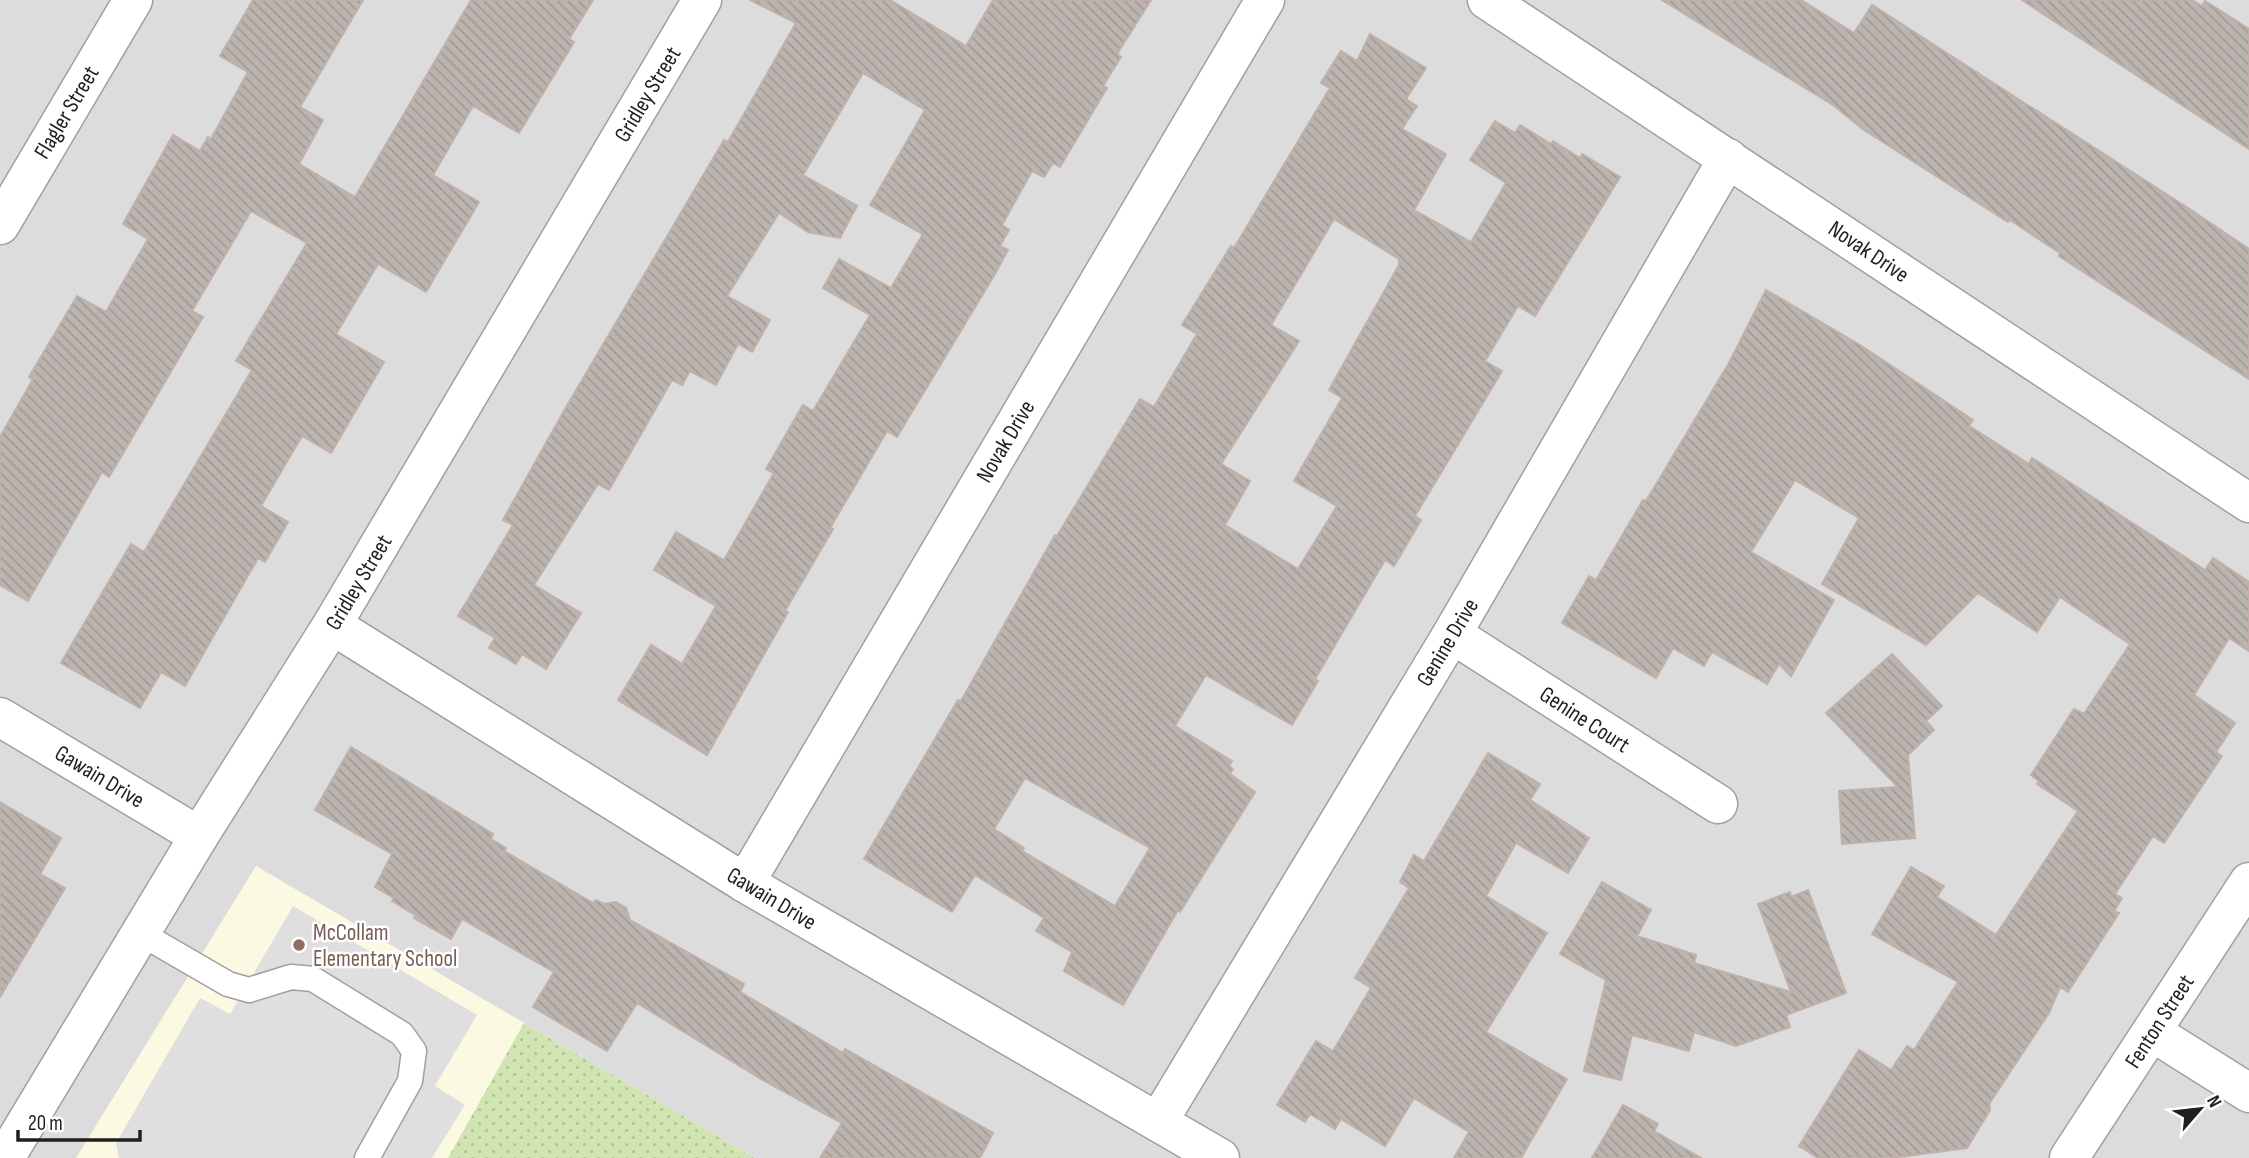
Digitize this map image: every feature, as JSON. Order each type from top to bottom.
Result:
[{"type":"street","name":"Flagler Street","points":[[0,225],[14,166],[133,0]]},
{"type":"street","name":"Gridley Street","points":[[5,1158],[199,836],[332,625],[702,0]]},
{"type":"street","name":"Novak Drive","points":[[745,883],[1265,0]]},
{"type":"street","name":"Novak Drive","points":[[1487,0],[2249,503]]},
{"type":"street","name":"Genine Drive","points":[[1158,1122],[1452,634],[1728,158]]},
{"type":"street","name":"Gawain Drive","points":[[332,625],[745,883],[1220,1158]]},
{"type":"street","name":"Genine Court","points":[[1452,634],[1718,804]]},
{"type":"street","name":"Gawain Drive","points":[[0,718],[199,836]]},
{"type":"street","name":"Fenton Street","points":[[2069,1158],[2249,882]]},
{"type":"street","points":[[2152,1032],[2249,1093]]},
{"type":"lane","points":[[140,933],[228,984],[249,990],[291,977],[313,979],[402,1034],[414,1051],[410,1081],[366,1158]]},
{"type":"shaded area","points":[[0,0],[2249,0],[2249,1158],[0,1158]]},
{"type":"shaded area","name":"McCollam Elementary School","points":[[256,866],[755,1158],[76,1158]]},
{"type":"shaded area","points":[[293,906],[477,1015],[435,1086],[465,1105],[432,1158],[119,1158],[116,1143],[200,998],[230,1014]]},
{"type":"green space","points":[[524,1023],[755,1158],[448,1158]]},
{"type":"building","points":[[253,0],[363,0],[300,107],[323,120],[299,164],[355,197],[471,0],[593,0],[569,39],[574,42],[519,133],[473,106],[433,175],[479,202],[426,292],[378,264],[336,334],[384,362],[331,453],[302,436],[261,506],[288,522],[265,562],[258,558],[185,686],[161,672],[140,708],[61,663],[131,544],[144,552],[252,370],[236,361],[307,243],[251,211],[192,311],[203,317],[109,477],[102,472],[28,601],[0,585],[0,437],[33,379],[29,377],[77,296],[106,312],[148,239],[123,224],[173,135],[200,151],[208,137],[211,139],[248,72],[220,56]]},
{"type":"building","points":[[750,0],[890,0],[966,46],[993,0],[1151,0],[1117,54],[1121,57],[1103,86],[1107,88],[1060,167],[1053,163],[1044,177],[1032,171],[1002,225],[1009,230],[1000,246],[1008,250],[995,274],[897,437],[887,431],[830,528],[833,529],[707,755],[618,700],[651,645],[682,664],[716,606],[654,570],[676,532],[724,560],[774,473],[766,469],[803,405],[813,411],[870,315],[823,288],[839,259],[891,288],[923,234],[870,205],[925,110],[863,73],[803,175],[857,206],[840,238],[808,232],[779,213],[727,296],[770,320],[752,352],[738,344],[716,385],[690,371],[682,385],[672,380],[609,490],[598,484],[534,585],[581,613],[546,669],[522,654],[516,664],[489,648],[495,638],[458,616],[513,525],[503,520],[565,409],[724,140],[728,142],[796,23]]},
{"type":"building","points":[[1662,0],[1801,0],[1854,33],[1872,5],[2188,208],[2249,249],[2249,379],[2059,256],[2060,253],[2010,220],[2008,222],[1864,130],[1833,105]]},
{"type":"building","points":[[2022,0],[2192,0],[2202,6],[2205,1],[2249,29],[2249,149]]},
{"type":"building","points":[[1370,34],[1426,68],[1406,99],[1417,106],[1402,129],[1446,154],[1414,210],[1471,242],[1506,183],[1470,160],[1495,121],[1515,133],[1520,125],[1580,158],[1582,154],[1620,177],[1535,316],[1518,306],[1485,361],[1502,371],[1415,516],[1421,520],[1394,566],[1385,560],[1315,679],[1318,681],[1292,725],[1206,675],[1175,726],[1232,761],[1229,766],[1233,769],[1230,774],[1255,792],[1180,912],[1178,910],[1123,1005],[1064,971],[1072,952],[1036,931],[1044,918],[975,875],[952,912],[864,859],[958,700],[961,701],[1055,535],[1057,536],[1140,399],[1154,407],[1197,334],[1182,325],[1231,246],[1234,248],[1330,88],[1321,83],[1341,51],[1357,61]],"holes":[[[1334,219],[1399,259],[1399,265],[1329,390],[1342,398],[1294,481],[1337,506],[1298,569],[1225,525],[1250,481],[1221,464],[1299,341],[1271,325]],[[1025,778],[1150,848],[1115,906],[1022,851],[1024,848],[994,829]]]},
{"type":"building","points":[[1766,290],[1860,345],[1973,420],[1969,426],[2029,464],[2032,458],[2205,570],[2213,558],[2249,582],[2249,651],[2229,638],[2194,695],[2235,723],[2216,752],[2222,756],[2164,843],[2153,836],[2115,894],[2122,898],[2114,911],[2119,913],[2068,992],[2060,987],[2049,1013],[1989,1104],[1990,1110],[1967,1148],[1892,1158],[1818,1158],[1799,1146],[1859,1050],[1891,1070],[1907,1046],[1914,1050],[1958,982],[1872,934],[1911,867],[1944,886],[1937,897],[1996,935],[2078,811],[2037,784],[2039,781],[2031,775],[2074,709],[2084,714],[2130,644],[2060,597],[2037,632],[1978,593],[1926,645],[1822,584],[1859,518],[1795,480],[1751,552],[1834,600],[1791,676],[1779,664],[1767,684],[1712,652],[1704,666],[1673,648],[1656,678],[1562,623],[1589,576],[1596,580],[1643,500],[1646,501],[1729,363]]},
{"type":"building","points":[[1892,654],[1942,706],[1926,721],[1934,730],[1908,755],[1915,838],[1842,844],[1839,791],[1898,787],[1826,713]]},
{"type":"building","points":[[351,747],[493,834],[491,839],[506,848],[504,851],[593,903],[596,900],[604,904],[616,902],[626,908],[630,920],[744,984],[740,992],[843,1053],[845,1049],[993,1133],[980,1158],[820,1158],[842,1123],[761,1079],[637,1003],[607,1051],[533,1007],[554,972],[462,919],[451,939],[414,918],[415,915],[392,901],[394,898],[375,887],[392,854],[315,810]]},
{"type":"building","points":[[1488,753],[1540,784],[1530,800],[1589,838],[1568,873],[1516,843],[1486,896],[1547,933],[1486,1032],[1567,1079],[1521,1158],[1454,1158],[1469,1132],[1414,1098],[1385,1146],[1341,1119],[1335,1129],[1310,1114],[1305,1122],[1277,1105],[1316,1041],[1333,1051],[1371,988],[1355,978],[1409,888],[1400,882],[1414,855],[1424,861]]},
{"type":"building","points":[[0,802],[61,838],[40,874],[65,888],[0,997]]},
{"type":"building","points":[[1602,882],[1651,910],[1637,936],[1696,955],[1694,963],[1791,992],[1758,904],[1790,892],[1791,897],[1808,890],[1846,993],[1786,1015],[1790,1027],[1736,1046],[1694,1032],[1689,1051],[1632,1035],[1621,1080],[1584,1071],[1606,980],[1560,954]]},
{"type":"building","points":[[1623,1105],[1658,1124],[1654,1131],[1701,1158],[1592,1158]]},
{"type":"place","name":"McCollam Elementary School","points":[[299,945]]}]
